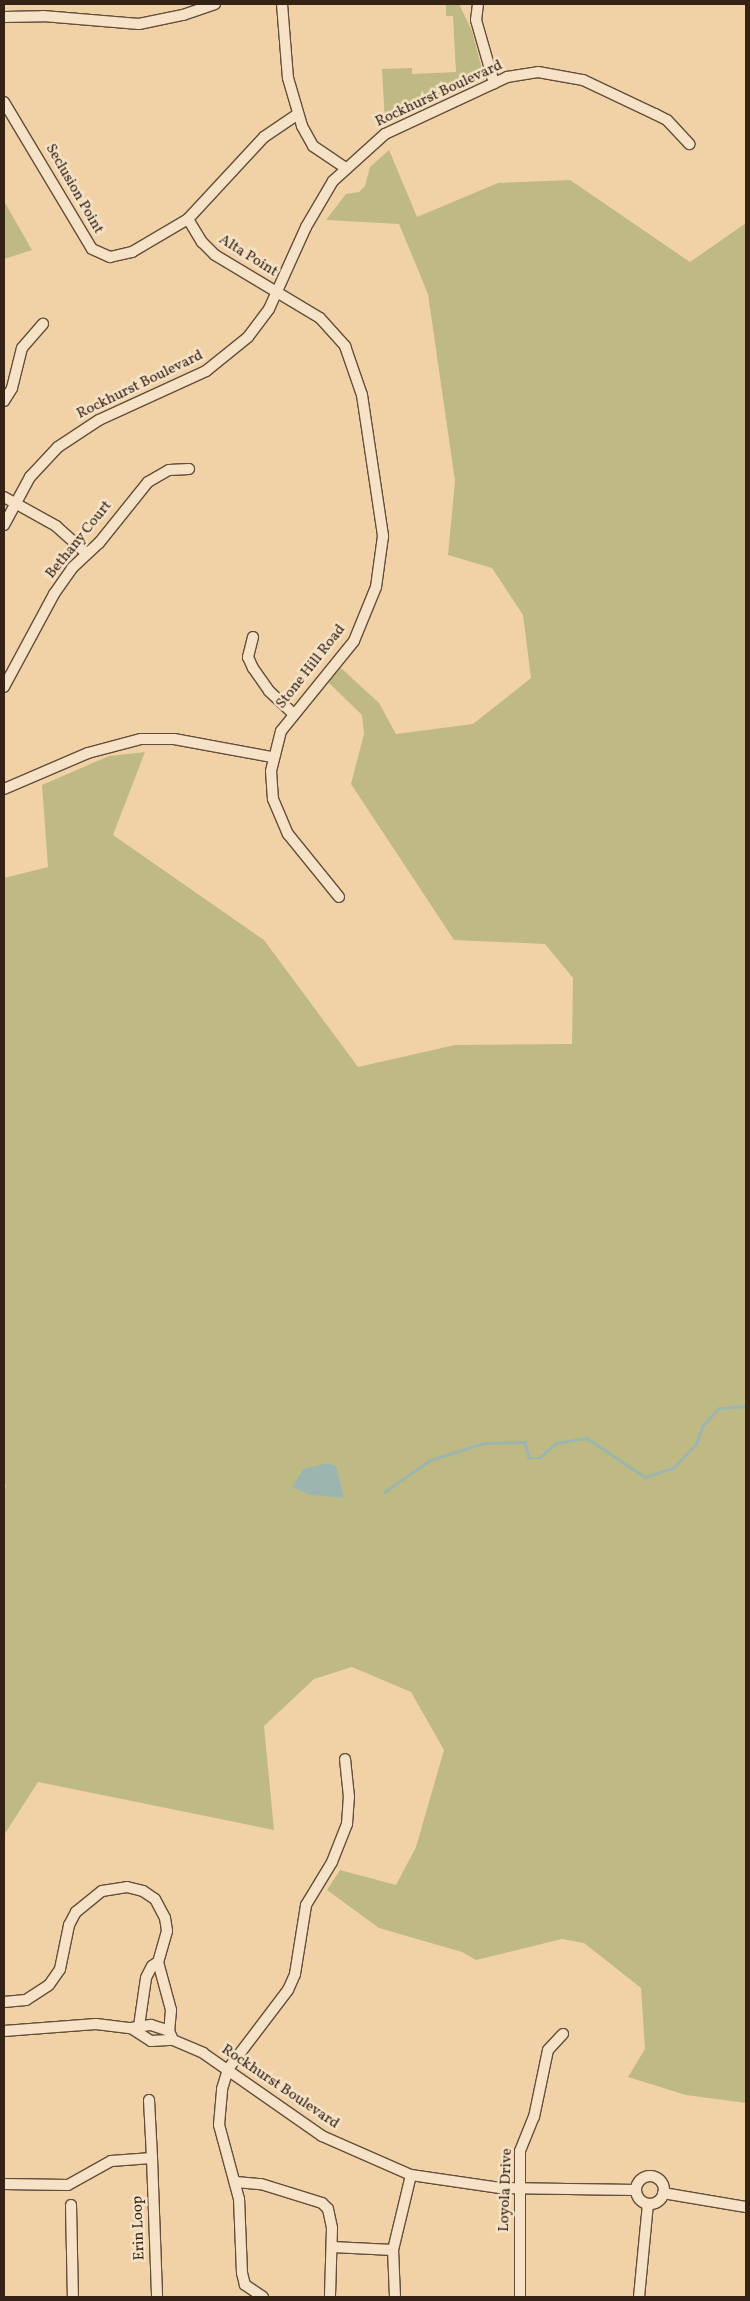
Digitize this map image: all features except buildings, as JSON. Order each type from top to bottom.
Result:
[{"type":"street","points":[[4,17],[43,16],[139,24],[183,15],[215,4]]},
{"type":"street","points":[[282,4],[288,78],[298,114],[313,146],[346,168]]},
{"type":"street","points":[[478,4],[476,20],[494,83]]},
{"type":"street","name":"Rockhurst Boulevard","points":[[4,524],[14,503],[43,462],[76,433],[189,381],[230,353],[260,323],[278,292],[315,210],[346,168],[384,134],[494,83],[515,75],[538,72],[583,80],[667,120],[689,144]]},
{"type":"street","name":"Seclusion Point","points":[[4,102],[92,249],[101,255],[120,256],[188,219],[264,137],[298,114]]},
{"type":"street","name":"Alta Point","points":[[188,219],[207,248],[278,292]]},
{"type":"street","name":"Stone Hill Road","points":[[278,292],[320,318],[345,346],[353,362],[362,395],[383,536],[376,587],[354,641],[293,713],[281,731],[272,757],[271,785],[280,818],[288,834],[339,897]]},
{"type":"street","points":[[4,401],[12,388],[22,348],[43,324]]},
{"type":"street","name":"Bethany Court","points":[[4,687],[54,594],[86,553],[99,543],[148,482],[169,470],[188,469]]},
{"type":"street","points":[[4,497],[56,526],[86,553]]},
{"type":"street","points":[[253,637],[248,657],[253,668],[269,691],[293,713]]},
{"type":"street","points":[[4,789],[88,753],[141,739],[174,739],[272,757]]},
{"type":"street","points":[[262,2297],[245,2285],[242,2273],[236,2182],[219,2125],[228,2069],[288,1990],[295,1974],[306,1905],[332,1862],[348,1824],[349,1797],[345,1759]]},
{"type":"street","points":[[4,2002],[26,2000],[49,1985],[60,1969],[69,1925],[76,1912],[94,1895],[110,1888],[136,1888],[149,1894],[159,1905],[165,1918],[167,1937],[158,1962],[171,2010],[171,2035]]},
{"type":"street","points":[[135,2027],[146,1978],[152,1966],[158,1962]]},
{"type":"street","name":"Rockhurst Boulevard","points":[[4,2031],[96,2024],[135,2027],[158,2026],[228,2069],[322,2136],[411,2175],[471,2185],[520,2188],[636,2190]]},
{"type":"street","name":"Rockhurst Boulevard","points":[[135,2027],[151,2041],[171,2035]]},
{"type":"street","name":"Loyola Drive","points":[[520,2297],[522,2142],[534,2117],[548,2050],[563,2034]]},
{"type":"street","name":"Erin Loop","points":[[149,2100],[157,2297]]},
{"type":"street","points":[[4,2184],[68,2185],[111,2161],[152,2158]]},
{"type":"street","points":[[395,2297],[393,2250],[411,2175]]},
{"type":"street","points":[[651,2177],[662,2184],[663,2193],[660,2200],[648,2204],[638,2198],[636,2190],[639,2182],[651,2177]]},
{"type":"street","points":[[236,2182],[261,2184],[322,2203],[331,2219],[330,2297]]},
{"type":"street","points":[[663,2193],[746,2207]]},
{"type":"street","points":[[639,2297],[648,2204]]},
{"type":"street","points":[[71,2205],[73,2297]]},
{"type":"street","points":[[332,2247],[393,2250]]},
{"type":"shaded area","points":[[446,4],[459,4],[472,31],[483,73],[480,80],[385,122],[382,69],[412,68],[412,74],[456,72],[453,16],[446,16]]},
{"type":"shaded area","points":[[389,150],[417,217],[498,183],[570,180],[690,262],[746,223],[746,2103],[686,2095],[628,2077],[645,2049],[641,1988],[584,1943],[562,1939],[476,1960],[462,1952],[379,1928],[327,1890],[340,1870],[396,1885],[416,1847],[444,1750],[411,1692],[352,1667],[314,1679],[264,1726],[274,1830],[38,1782],[4,1835],[4,1492],[6,1485],[4,1483],[4,878],[48,867],[42,785],[109,756],[145,752],[113,835],[264,940],[358,1067],[455,1045],[572,1044],[573,978],[545,944],[454,940],[351,784],[364,734],[362,715],[328,682],[341,668],[379,703],[396,734],[473,724],[531,678],[523,615],[492,568],[448,555],[455,481],[428,294],[399,224],[326,220],[346,194],[359,192],[365,186],[370,167]]},
{"type":"shaded area","points":[[4,201],[32,250],[4,259]]},
{"type":"water","points":[[328,1463],[336,1466],[344,1498],[310,1495],[292,1487],[303,1469]]},
{"type":"waterway","points":[[384,1492],[430,1460],[485,1443],[525,1442],[529,1458],[539,1458],[556,1443],[587,1438],[645,1477],[673,1468],[696,1444],[703,1425],[719,1408],[746,1406]]}]
